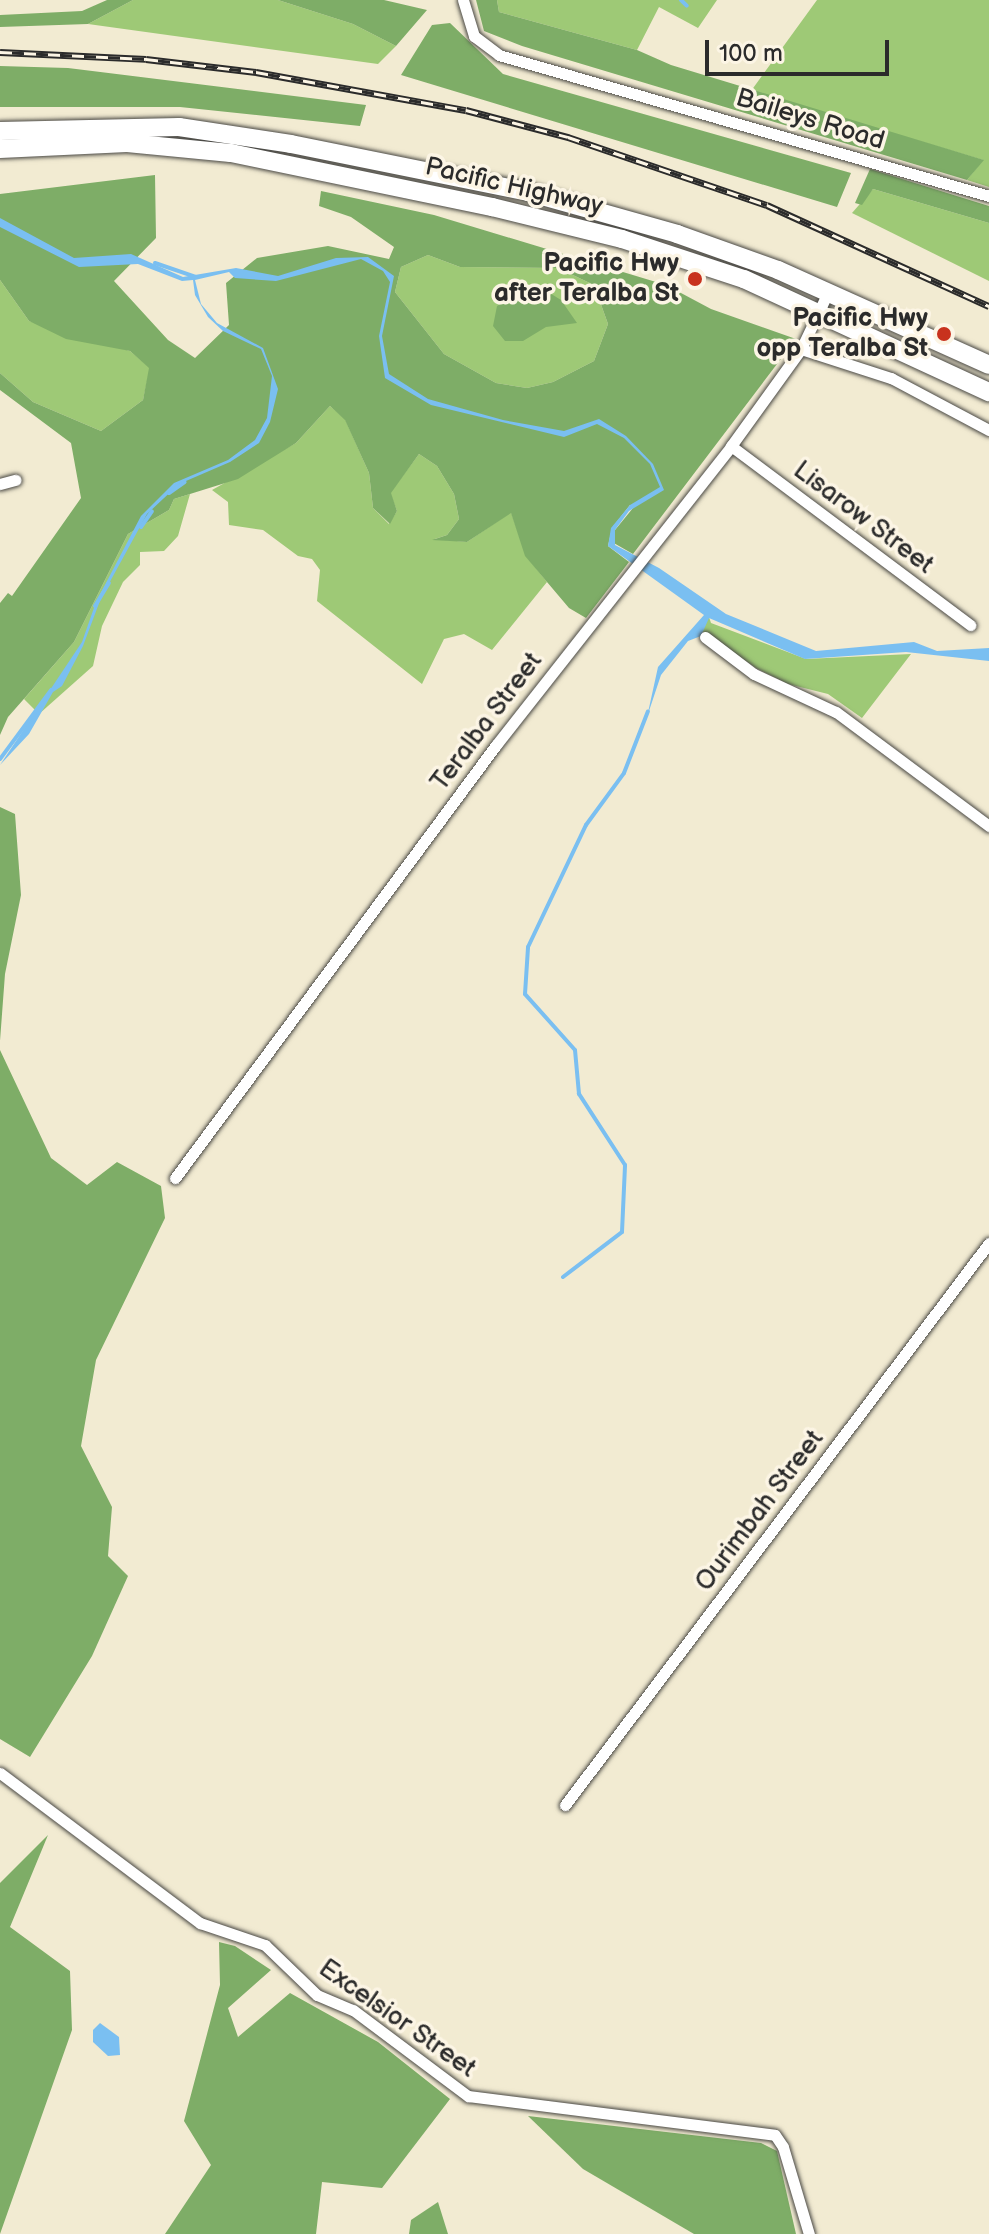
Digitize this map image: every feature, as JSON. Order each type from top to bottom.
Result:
[{"type":"main road","name":"Pacific Highway","points":[[0,131],[179,127],[291,144],[598,211],[677,234],[829,290],[989,365]]},
{"type":"main road","name":"Pacific Highway","points":[[0,149],[127,143],[289,163],[622,239],[744,279],[819,310],[989,392]]},
{"type":"street","name":"Baileys Road","points":[[463,0],[474,36],[499,55],[647,93],[989,196]]},
{"type":"street","name":"Teralba Street","points":[[175,1178],[645,551],[731,446],[801,349],[829,290]]},
{"type":"street","points":[[801,349],[891,378],[989,430]]},
{"type":"street","name":"Lisarow Street","points":[[731,446],[970,625]]},
{"type":"street","points":[[0,484],[15,480]]},
{"type":"street","points":[[705,637],[754,674],[836,712],[989,826]]},
{"type":"street","name":"Ourimbah Street","points":[[565,1805],[989,1243]]},
{"type":"street","name":"Excelsior Street","points":[[0,1773],[200,1923],[265,1945],[317,1995],[353,2010],[468,2096],[775,2135],[783,2147],[809,2234]]},
{"type":"green space","points":[[107,0],[133,0],[88,24],[0,27],[0,15],[82,11]]},
{"type":"green space","points":[[133,0],[278,0],[353,24],[396,46],[378,64],[88,24]]},
{"type":"green space","points":[[278,0],[384,0],[427,10],[396,46],[353,24]]},
{"type":"green space","points":[[476,0],[497,0],[499,12],[637,50],[671,65],[984,160],[967,180],[522,46],[484,31]]},
{"type":"green space","points":[[497,0],[717,0],[698,28],[659,7],[637,50],[499,12]]},
{"type":"green space","points":[[817,0],[989,0],[989,187],[967,180],[983,160],[751,91]]},
{"type":"green space","points":[[450,23],[503,74],[851,173],[837,207],[401,75],[432,25]]},
{"type":"green space","points":[[0,66],[68,68],[366,105],[360,126],[180,107],[0,107]]},
{"type":"green space","points":[[870,169],[989,206],[989,223],[873,189],[862,205],[855,203]]},
{"type":"green space","points":[[155,175],[156,238],[114,281],[168,340],[195,358],[229,325],[226,283],[257,258],[328,246],[389,259],[394,247],[351,217],[319,206],[321,191],[434,215],[666,285],[711,309],[796,339],[633,554],[612,542],[615,530],[633,508],[630,505],[612,528],[608,546],[629,562],[586,618],[569,608],[525,556],[511,513],[467,542],[432,540],[447,535],[459,519],[454,494],[437,466],[419,454],[391,493],[397,511],[390,524],[373,508],[369,473],[345,420],[330,406],[296,443],[238,479],[174,499],[169,510],[128,534],[74,642],[8,717],[0,735],[0,603],[8,593],[12,596],[81,498],[71,443],[0,390],[0,373],[33,402],[101,431],[143,400],[149,368],[130,351],[66,339],[29,321],[0,280],[0,194]],"holes":[[[428,255],[460,267],[558,268],[594,285],[608,324],[594,361],[553,382],[527,388],[496,383],[444,354],[395,292],[401,267]]]},
{"type":"green space","points":[[873,189],[989,223],[989,281],[852,213]]},
{"type":"green space","points":[[428,255],[460,267],[558,268],[594,285],[608,324],[594,361],[553,382],[527,388],[496,383],[444,354],[395,292],[401,267]]},
{"type":"green space","points":[[0,280],[29,321],[130,351],[150,368],[143,400],[101,431],[33,402],[0,373]]},
{"type":"green space","points":[[535,284],[561,300],[577,323],[546,327],[523,341],[505,341],[493,326],[497,306]]},
{"type":"green space","points":[[330,406],[345,419],[369,473],[373,508],[389,524],[397,511],[390,493],[419,454],[437,466],[454,494],[459,519],[447,535],[435,539],[467,542],[511,512],[526,556],[547,582],[492,650],[464,634],[444,639],[422,684],[317,601],[320,570],[312,559],[298,556],[263,530],[229,525],[228,502],[212,490],[296,443]]},
{"type":"green space","points":[[190,494],[178,536],[164,551],[140,552],[140,565],[123,582],[102,626],[93,666],[39,714],[24,699],[74,642],[128,534],[169,510],[174,499]]},
{"type":"green space","points":[[708,614],[711,623],[806,659],[911,654],[862,718],[828,694],[788,684],[756,668],[697,628]]},
{"type":"green space","points":[[0,807],[15,814],[21,895],[5,974],[0,1041]]},
{"type":"green space","points":[[0,1050],[51,1158],[87,1185],[117,1162],[161,1186],[165,1218],[96,1360],[81,1446],[112,1507],[108,1556],[128,1576],[92,1656],[30,1757],[0,1739]]},
{"type":"green space","points":[[48,1835],[10,1927],[70,1971],[72,2030],[0,2234],[0,1883]]},
{"type":"green space","points":[[219,1942],[235,1946],[271,1970],[228,2008],[238,2037],[290,1993],[378,2042],[450,2099],[382,2188],[322,2182],[316,2234],[165,2234],[211,2165],[184,2121],[220,1985]]},
{"type":"green space","points":[[528,2116],[761,2143],[777,2151],[796,2234],[694,2234],[583,2169]]},
{"type":"green space","points":[[438,2202],[448,2234],[409,2234],[411,2220]]},
{"type":"water","points":[[0,218],[74,258],[131,254],[183,277],[236,268],[278,276],[336,258],[368,257],[394,276],[382,336],[389,374],[428,399],[503,420],[564,431],[599,419],[626,436],[653,464],[664,490],[629,511],[615,530],[615,545],[659,568],[726,614],[816,651],[914,642],[937,651],[989,648],[989,661],[906,652],[805,659],[709,618],[701,636],[688,641],[661,675],[647,717],[658,667],[704,615],[608,546],[611,528],[630,505],[660,487],[650,464],[624,438],[597,424],[564,437],[431,405],[385,378],[379,336],[390,282],[383,271],[361,259],[276,281],[235,278],[229,272],[195,280],[201,304],[217,323],[263,348],[278,389],[270,422],[259,443],[230,462],[179,484],[147,514],[101,598],[83,646],[62,686],[53,692],[29,734],[0,765],[82,642],[96,602],[141,516],[174,483],[228,460],[255,440],[267,418],[272,376],[261,349],[223,331],[208,317],[195,295],[193,280],[182,281],[138,264],[79,267],[0,227]]},
{"type":"water","points":[[100,2023],[119,2037],[120,2055],[108,2056],[93,2042],[93,2030]]},
{"type":"waterway","points":[[681,0],[687,6]]},
{"type":"waterway","points":[[155,263],[196,277]]},
{"type":"waterway","points":[[169,493],[185,482]]},
{"type":"waterway","points":[[141,527],[152,511]]},
{"type":"waterway","points":[[95,606],[109,583]]},
{"type":"waterway","points":[[0,759],[51,690]]},
{"type":"waterway","points":[[563,1277],[622,1232],[625,1165],[579,1094],[575,1050],[525,994],[528,947],[586,825],[624,773],[648,711]]},
{"type":"railway","points":[[0,52],[146,59],[256,72],[466,110],[568,137],[767,205],[989,306]]},
{"type":"place","name":"Pacific Hwy after Teralba St","points":[[695,279]]},
{"type":"place","name":"Pacific Hwy opp Teralba St","points":[[944,334]]}]
